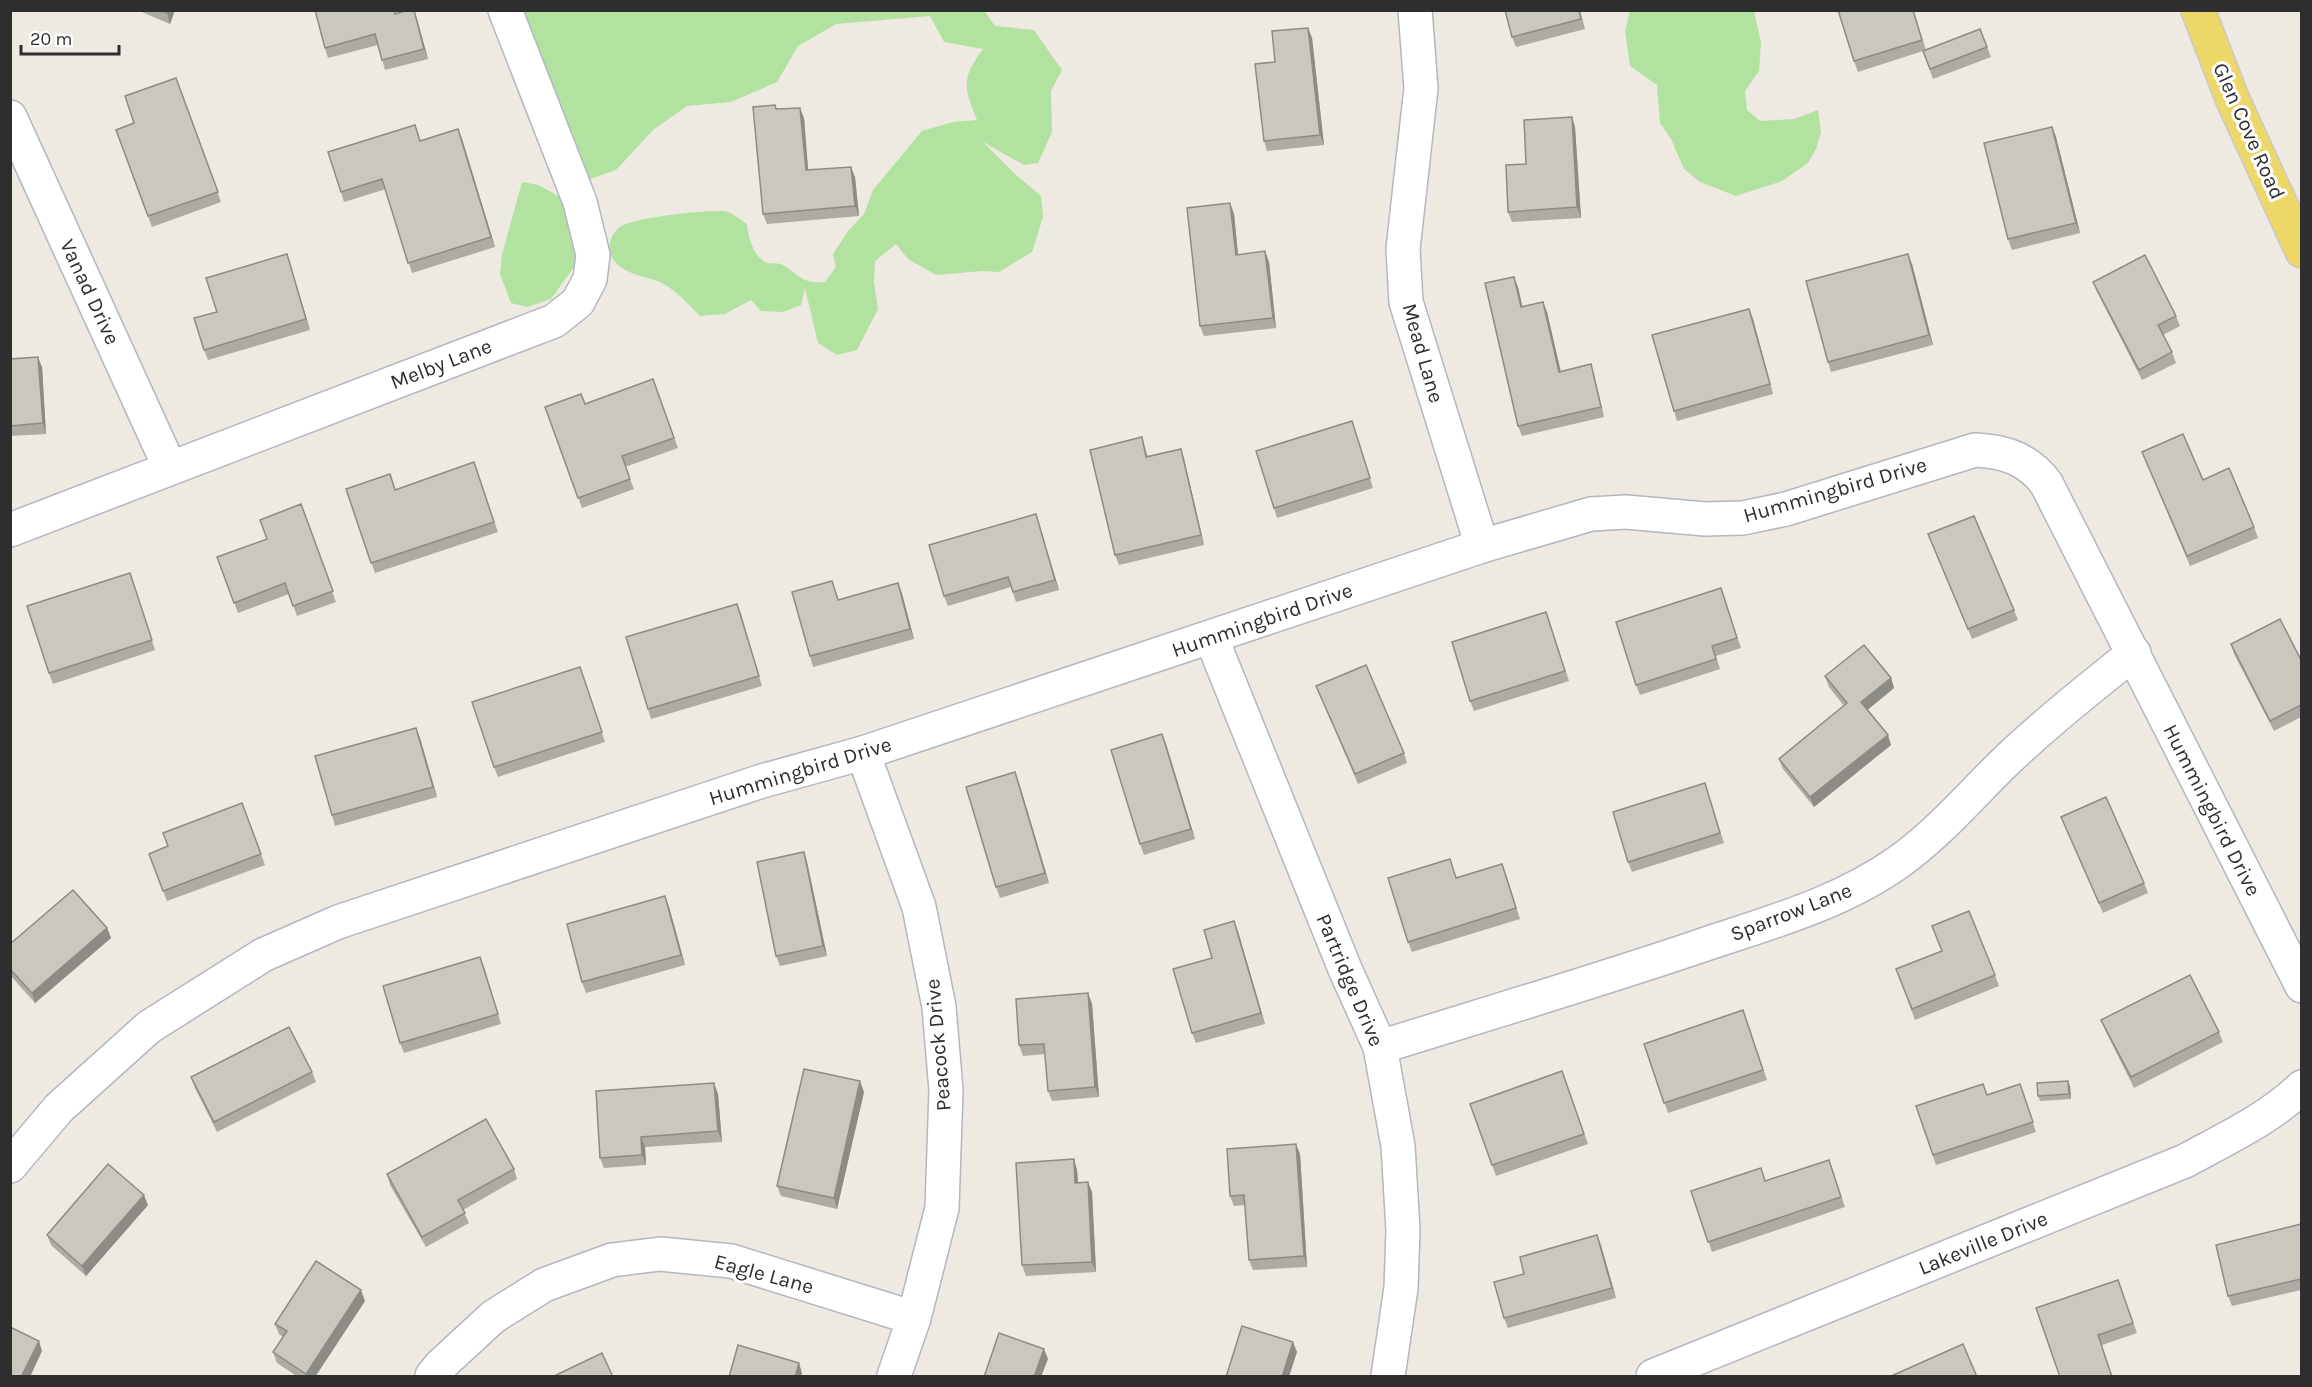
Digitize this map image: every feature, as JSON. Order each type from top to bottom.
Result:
[{"type":"main road","name":"Glen Cove Road","points":[[2198,10],[2232,98],[2301,251]]},
{"type":"street","name":"Melby Lane","points":[[10,530],[554,321],[578,302],[590,279],[592,255],[580,202],[505,10]]},
{"type":"street","name":"Mead Lane","points":[[1415,10],[1421,87],[1403,249],[1406,302],[1482,546]]},
{"type":"street","name":"Vanad Drive","points":[[10,117],[171,468]]},
{"type":"street","name":"Hummingbird Drive","points":[[10,1166],[59,1108],[149,1028],[263,955],[360,914],[751,785],[863,753],[1482,546],[1591,514],[1609,512],[1714,520],[1743,518],[1786,509],[1975,450],[1995,451],[2010,455],[2037,472],[2046,483],[2301,986]]},
{"type":"street","name":"Partridge Drive","points":[[1211,637],[1345,969],[1380,1047],[1398,1146],[1403,1230],[1401,1288],[1388,1377]]},
{"type":"street","name":"Sparrow Lane","points":[[1380,1047],[1804,912],[1862,885],[1900,861],[1926,839],[2007,760],[2069,704],[2133,653]]},
{"type":"street","name":"Peacock Drive","points":[[863,753],[919,907],[939,1007],[946,1090],[942,1208],[914,1318],[894,1377]]},
{"type":"street","name":"Lakeville Drive","points":[[1653,1377],[2186,1161],[2278,1107],[2301,1087]]},
{"type":"street","name":"Eagle Lane","points":[[432,1377],[441,1365],[493,1317],[544,1285],[612,1260],[660,1254],[731,1261],[914,1318]]},
{"type":"green space","points":[[984,10],[995,26],[1034,30],[1062,70],[1051,91],[1052,132],[1038,163],[1024,165],[983,142],[1041,196],[1043,217],[1032,252],[999,272],[982,271],[936,275],[908,259],[896,244],[875,261],[874,282],[878,309],[857,350],[837,355],[818,343],[805,288],[801,305],[783,312],[761,311],[751,300],[725,314],[700,316],[667,286],[626,271],[615,262],[609,247],[614,233],[620,227],[627,223],[654,217],[727,211],[747,224],[752,245],[757,255],[765,262],[783,265],[798,276],[812,282],[825,282],[836,267],[833,254],[848,231],[864,214],[873,190],[922,131],[953,122],[977,120],[969,99],[967,83],[971,68],[983,49],[944,42],[930,16],[836,24],[798,46],[777,82],[731,102],[687,106],[653,130],[616,170],[584,181],[544,154],[533,124],[520,11]]},
{"type":"green space","points":[[1630,10],[1756,11],[1754,12],[1761,42],[1759,71],[1745,91],[1747,110],[1760,121],[1794,119],[1818,110],[1821,132],[1816,149],[1808,163],[1782,181],[1736,196],[1700,182],[1684,169],[1671,139],[1660,123],[1657,85],[1630,66],[1625,31]]},
{"type":"green space","points":[[522,182],[538,185],[570,202],[580,235],[576,264],[551,299],[527,307],[511,303],[500,274],[502,255]]},
{"type":"building","points":[[315,10],[394,10],[395,14],[414,10],[424,49],[382,60],[375,34],[325,48]]},
{"type":"building","points":[[1505,10],[1579,10],[1581,19],[1512,37]]},
{"type":"building","points":[[1838,10],[1913,10],[1922,40],[1854,61]]},
{"type":"building","points":[[1308,28],[1320,135],[1264,141],[1255,64],[1275,62],[1272,31]]},
{"type":"building","points":[[1980,29],[1987,47],[1930,69],[1923,51]]},
{"type":"building","points":[[176,78],[218,192],[148,216],[116,130],[134,123],[125,96]]},
{"type":"building","points":[[775,105],[776,109],[800,108],[806,170],[851,167],[855,206],[763,214],[753,107]]},
{"type":"building","points":[[1572,117],[1577,207],[1508,212],[1506,165],[1526,164],[1524,120]]},
{"type":"building","points":[[415,125],[420,141],[458,129],[491,237],[408,263],[382,179],[341,192],[328,152]]},
{"type":"building","points":[[2052,127],[2076,223],[2008,239],[1984,143]]},
{"type":"building","points":[[1230,203],[1236,255],[1265,251],[1273,318],[1200,326],[1187,208]]},
{"type":"building","points":[[287,254],[306,319],[204,350],[194,318],[217,312],[206,278]]},
{"type":"building","points":[[1908,254],[1929,335],[1828,362],[1806,281]]},
{"type":"building","points":[[2145,255],[2176,316],[2158,325],[2172,352],[2139,370],[2093,282]]},
{"type":"building","points":[[1514,277],[1521,307],[1543,302],[1559,372],[1591,364],[1601,407],[1518,426],[1485,283]]},
{"type":"building","points":[[1749,309],[1770,384],[1674,411],[1652,335]]},
{"type":"building","points":[[38,357],[43,423],[10,426],[10,359]]},
{"type":"building","points":[[653,379],[674,438],[622,456],[630,479],[578,498],[545,407],[581,394],[585,404]]},
{"type":"building","points":[[1352,421],[1370,478],[1274,508],[1256,451]]},
{"type":"building","points":[[2183,434],[2203,480],[2229,468],[2254,527],[2187,556],[2142,452]]},
{"type":"building","points":[[1142,437],[1146,457],[1181,449],[1201,535],[1115,555],[1090,450]]},
{"type":"building","points":[[474,462],[494,522],[371,563],[346,489],[390,474],[395,490]]},
{"type":"building","points":[[301,504],[333,591],[293,606],[285,583],[234,603],[217,557],[267,539],[260,520]]},
{"type":"building","points":[[1036,514],[1055,580],[1013,592],[1008,577],[944,596],[929,545]]},
{"type":"building","points":[[1974,516],[2014,610],[1968,629],[1928,534]]},
{"type":"building","points":[[130,573],[152,640],[49,673],[27,606]]},
{"type":"building","points":[[832,581],[838,600],[898,583],[910,629],[810,656],[792,592]]},
{"type":"building","points":[[1721,588],[1737,638],[1712,646],[1716,659],[1636,685],[1616,622]]},
{"type":"building","points":[[737,604],[759,676],[648,709],[626,637]]},
{"type":"building","points":[[1546,612],[1565,671],[1470,701],[1452,642]]},
{"type":"building","points":[[2280,619],[2301,660],[2301,705],[2270,721],[2231,644]]},
{"type":"building","points":[[1864,645],[1891,678],[1861,702],[1888,735],[1810,797],[1779,759],[1847,703],[1825,676]]},
{"type":"building","points":[[1366,665],[1404,753],[1355,774],[1316,686]]},
{"type":"building","points":[[580,667],[602,732],[494,767],[472,702]]},
{"type":"building","points":[[416,728],[433,787],[332,815],[315,756]]},
{"type":"building","points":[[1162,734],[1191,829],[1140,844],[1111,750]]},
{"type":"building","points":[[1015,772],[1045,873],[996,887],[966,787]]},
{"type":"building","points":[[1705,783],[1720,833],[1628,862],[1613,812]]},
{"type":"building","points":[[2106,797],[2144,883],[2099,903],[2061,817]]},
{"type":"building","points":[[242,803],[261,854],[163,891],[149,854],[168,846],[163,833]]},
{"type":"building","points":[[804,852],[823,946],[776,956],[757,862]]},
{"type":"building","points":[[1450,859],[1456,878],[1502,864],[1516,908],[1408,942],[1388,878]]},
{"type":"building","points":[[73,890],[107,928],[32,993],[10,969],[10,944]]},
{"type":"building","points":[[665,896],[681,955],[582,982],[567,924]]},
{"type":"building","points":[[1969,911],[1995,975],[1912,1009],[1896,969],[1942,951],[1932,926]]},
{"type":"building","points":[[1234,921],[1261,1013],[1192,1033],[1173,969],[1212,958],[1204,930]]},
{"type":"building","points":[[480,957],[498,1014],[400,1043],[383,986]]},
{"type":"building","points":[[2190,975],[2219,1032],[2131,1077],[2101,1020]]},
{"type":"building","points":[[1088,993],[1095,1087],[1048,1091],[1044,1044],[1019,1045],[1016,999]]},
{"type":"building","points":[[1743,1010],[1763,1070],[1664,1103],[1644,1044]]},
{"type":"building","points":[[289,1027],[312,1072],[214,1122],[191,1077]]},
{"type":"building","points":[[804,1069],[860,1081],[834,1198],[777,1186]]},
{"type":"building","points":[[1562,1071],[1584,1134],[1492,1165],[1470,1104]]},
{"type":"building","points":[[2068,1081],[2069,1094],[2038,1096],[2037,1083]]},
{"type":"building","points":[[714,1083],[718,1131],[641,1137],[642,1155],[600,1158],[596,1091]]},
{"type":"building","points":[[1983,1084],[1987,1095],[2020,1084],[2033,1122],[1933,1155],[1916,1106]]},
{"type":"building","points":[[486,1119],[514,1169],[458,1200],[465,1213],[422,1237],[387,1174]]},
{"type":"building","points":[[1296,1144],[1304,1256],[1249,1260],[1244,1195],[1230,1196],[1227,1149]]},
{"type":"building","points":[[1074,1159],[1075,1183],[1088,1182],[1092,1262],[1022,1265],[1016,1163]]},
{"type":"building","points":[[1829,1160],[1841,1197],[1708,1242],[1691,1191],[1761,1168],[1765,1181]]},
{"type":"building","points":[[108,1164],[144,1195],[82,1266],[47,1235]]},
{"type":"building","points":[[2301,1224],[2301,1279],[2228,1296],[2216,1245]]},
{"type":"building","points":[[1597,1235],[1612,1288],[1504,1318],[1494,1282],[1524,1274],[1520,1257]]},
{"type":"building","points":[[316,1261],[361,1290],[306,1374],[273,1352],[287,1331],[275,1324]]},
{"type":"building","points":[[2118,1280],[2133,1323],[2098,1335],[2112,1377],[2060,1377],[2036,1308]]},
{"type":"building","points":[[1242,1326],[1293,1342],[1282,1377],[1226,1377]]},
{"type":"building","points":[[10,1327],[39,1341],[21,1377],[10,1377]]},
{"type":"building","points":[[999,1333],[1044,1349],[1034,1377],[984,1377]]},
{"type":"building","points":[[1963,1344],[1977,1377],[1889,1377]]},
{"type":"building","points":[[738,1345],[799,1363],[795,1377],[729,1377]]},
{"type":"building","points":[[602,1353],[613,1377],[552,1377]]}]
